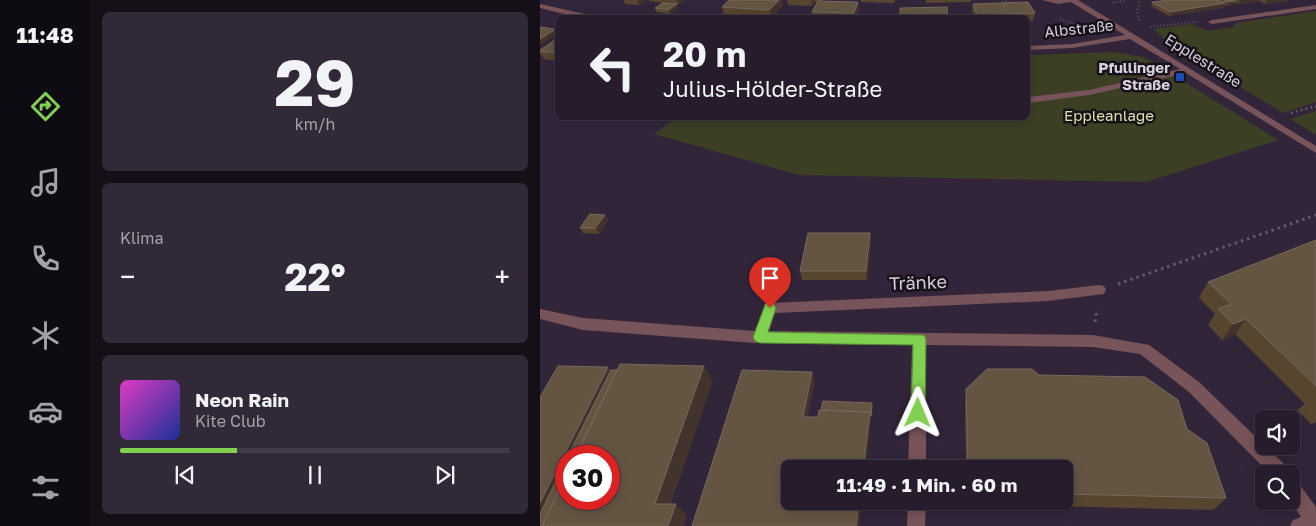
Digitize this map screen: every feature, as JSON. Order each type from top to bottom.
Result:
[{"type":"street","points":[[1045,0],[1058,2],[1069,0]]},
{"type":"street","name":"Epplestraße","points":[[1073,0],[1316,150]]},
{"type":"street","points":[[540,13],[556,4]]},
{"type":"street","points":[[540,6],[578,15]]},
{"type":"street","points":[[1212,22],[1316,7]]},
{"type":"street","name":"Albstraße","points":[[1030,48],[1081,45],[1133,36]]},
{"type":"street","points":[[1030,100],[1048,100],[1085,93],[1188,70]]},
{"type":"street","name":"Tränke","points":[[760,337],[770,308],[1048,296],[1099,290]]},
{"type":"street","points":[[540,314],[583,324],[760,337],[1093,341],[1144,349],[1194,387],[1273,465]]},
{"type":"street","points":[[917,460],[920,339]]},
{"type":"street","points":[[1299,526],[1316,523],[1300,500]]},
{"type":"street","points":[[916,526],[917,510]]},
{"type":"path","points":[[1113,3],[1126,0]]},
{"type":"path","points":[[1146,28],[1189,22],[1212,22]]},
{"type":"path","points":[[1093,341],[1099,290],[1316,215]]},
{"type":"green space","points":[[1316,11],[1316,102],[1283,113],[1167,42],[1154,29],[1192,24],[1207,31],[1233,27],[1236,23]]},
{"type":"green space","name":"Eppleanlage","points":[[1113,52],[1148,59],[1278,140],[1146,182],[799,175],[654,134],[673,120],[1030,120],[1030,55]]},
{"type":"green space","points":[[1316,111],[1316,135],[1290,119]]},
{"type":"building","points":[[729,0],[779,0],[769,10],[722,7]]},
{"type":"building","points":[[1168,0],[1217,0],[1225,3],[1170,12],[1152,2]]},
{"type":"building","points":[[818,1],[858,2],[854,13],[812,12]]},
{"type":"building","points":[[1028,2],[1035,13],[977,15],[973,4]]},
{"type":"building","points":[[663,3],[677,4],[668,10],[655,8]]},
{"type":"building","points":[[947,7],[948,15],[900,15],[900,8]]},
{"type":"building","points":[[540,27],[555,29],[555,30],[540,39]]},
{"type":"building","points":[[555,40],[555,53],[540,50]]},
{"type":"building","points":[[590,214],[605,215],[595,228],[580,228]]},
{"type":"building","points":[[808,233],[870,233],[866,271],[800,271]]},
{"type":"building","points":[[1316,240],[1316,386],[1246,319],[1233,324],[1218,309],[1231,304],[1208,282]]},
{"type":"building","points":[[620,364],[704,366],[655,504],[676,504],[668,526],[542,526],[555,499],[555,510],[620,510],[620,445],[581,445]]},
{"type":"building","points":[[558,366],[608,367],[569,445],[555,445],[555,473],[540,503],[540,397]]},
{"type":"building","points":[[987,369],[1032,369],[1039,375],[1145,377],[1178,400],[1187,429],[1207,443],[1226,498],[1073,494],[1073,460],[968,460],[966,389]]},
{"type":"building","points":[[611,370],[617,370],[581,445],[574,445]]},
{"type":"building","points":[[742,370],[812,372],[803,417],[818,417],[819,410],[870,412],[864,460],[781,460],[781,510],[858,510],[856,526],[692,526]]},
{"type":"building","points":[[823,401],[872,403],[871,416],[870,412],[821,410]]},
{"type":"building","points":[[555,483],[555,499],[542,526],[540,526],[540,514]]},
{"type":"place","name":"Pfullinger Straße","points":[[1180,77]]},
{"type":"route","points":[[770,308],[760,337],[920,339],[918,413]]}]
